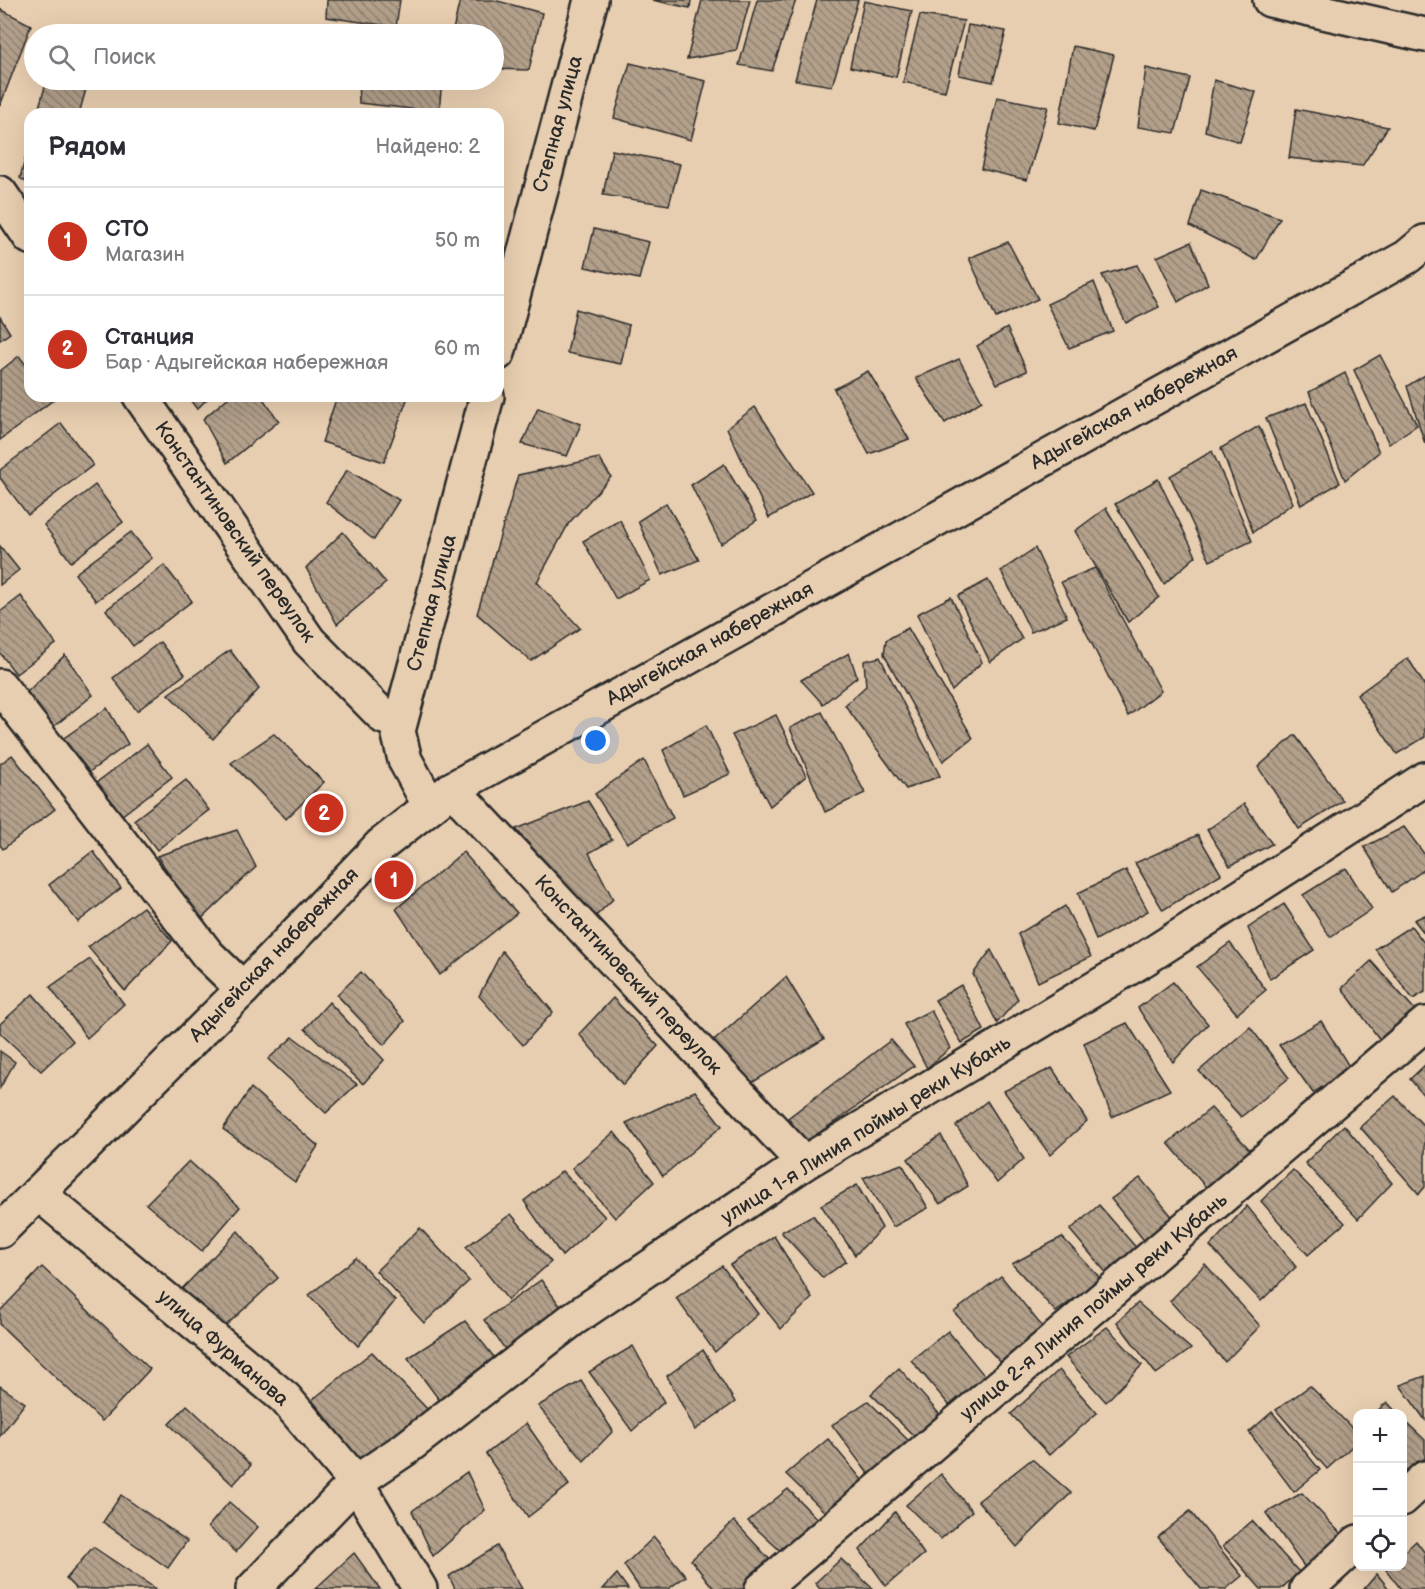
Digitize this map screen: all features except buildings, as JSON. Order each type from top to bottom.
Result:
[{"type":"street","name":"Степная улица","points":[[504,330],[591,0]]},
{"type":"street","points":[[1270,0],[1425,35]]},
{"type":"street","points":[[0,193],[24,228]]},
{"type":"street","name":"Адыгейская набережная","points":[[0,1232],[243,989],[381,845],[441,797],[1407,257],[1425,243]]},
{"type":"street","name":"Константиновский переулок","points":[[144,402],[309,641],[384,717]]},
{"type":"street","name":"Степная улица","points":[[441,797],[405,760],[398,731],[485,402]]},
{"type":"street","points":[[0,686],[208,955],[243,989]]},
{"type":"street","name":"улица 1-я Линия поймы реки Кубань","points":[[253,1589],[356,1482],[405,1449],[573,1319],[804,1163],[1144,960],[1425,779]]},
{"type":"street","name":"Константиновский переулок","points":[[441,797],[804,1163]]},
{"type":"street","name":"улица 2-я Линия поймы реки Кубань","points":[[762,1589],[1425,1024]]},
{"type":"street","name":"улица Фурманова","points":[[38,1193],[285,1398],[356,1482],[420,1589]]},
{"type":"street","points":[[1407,1494],[1425,1478]]},
{"type":"street","points":[[1307,1589],[1353,1547]]},
{"type":"place","name":"Станция","points":[[324,813]]},
{"type":"place","name":"СТО","points":[[394,880]]}]
